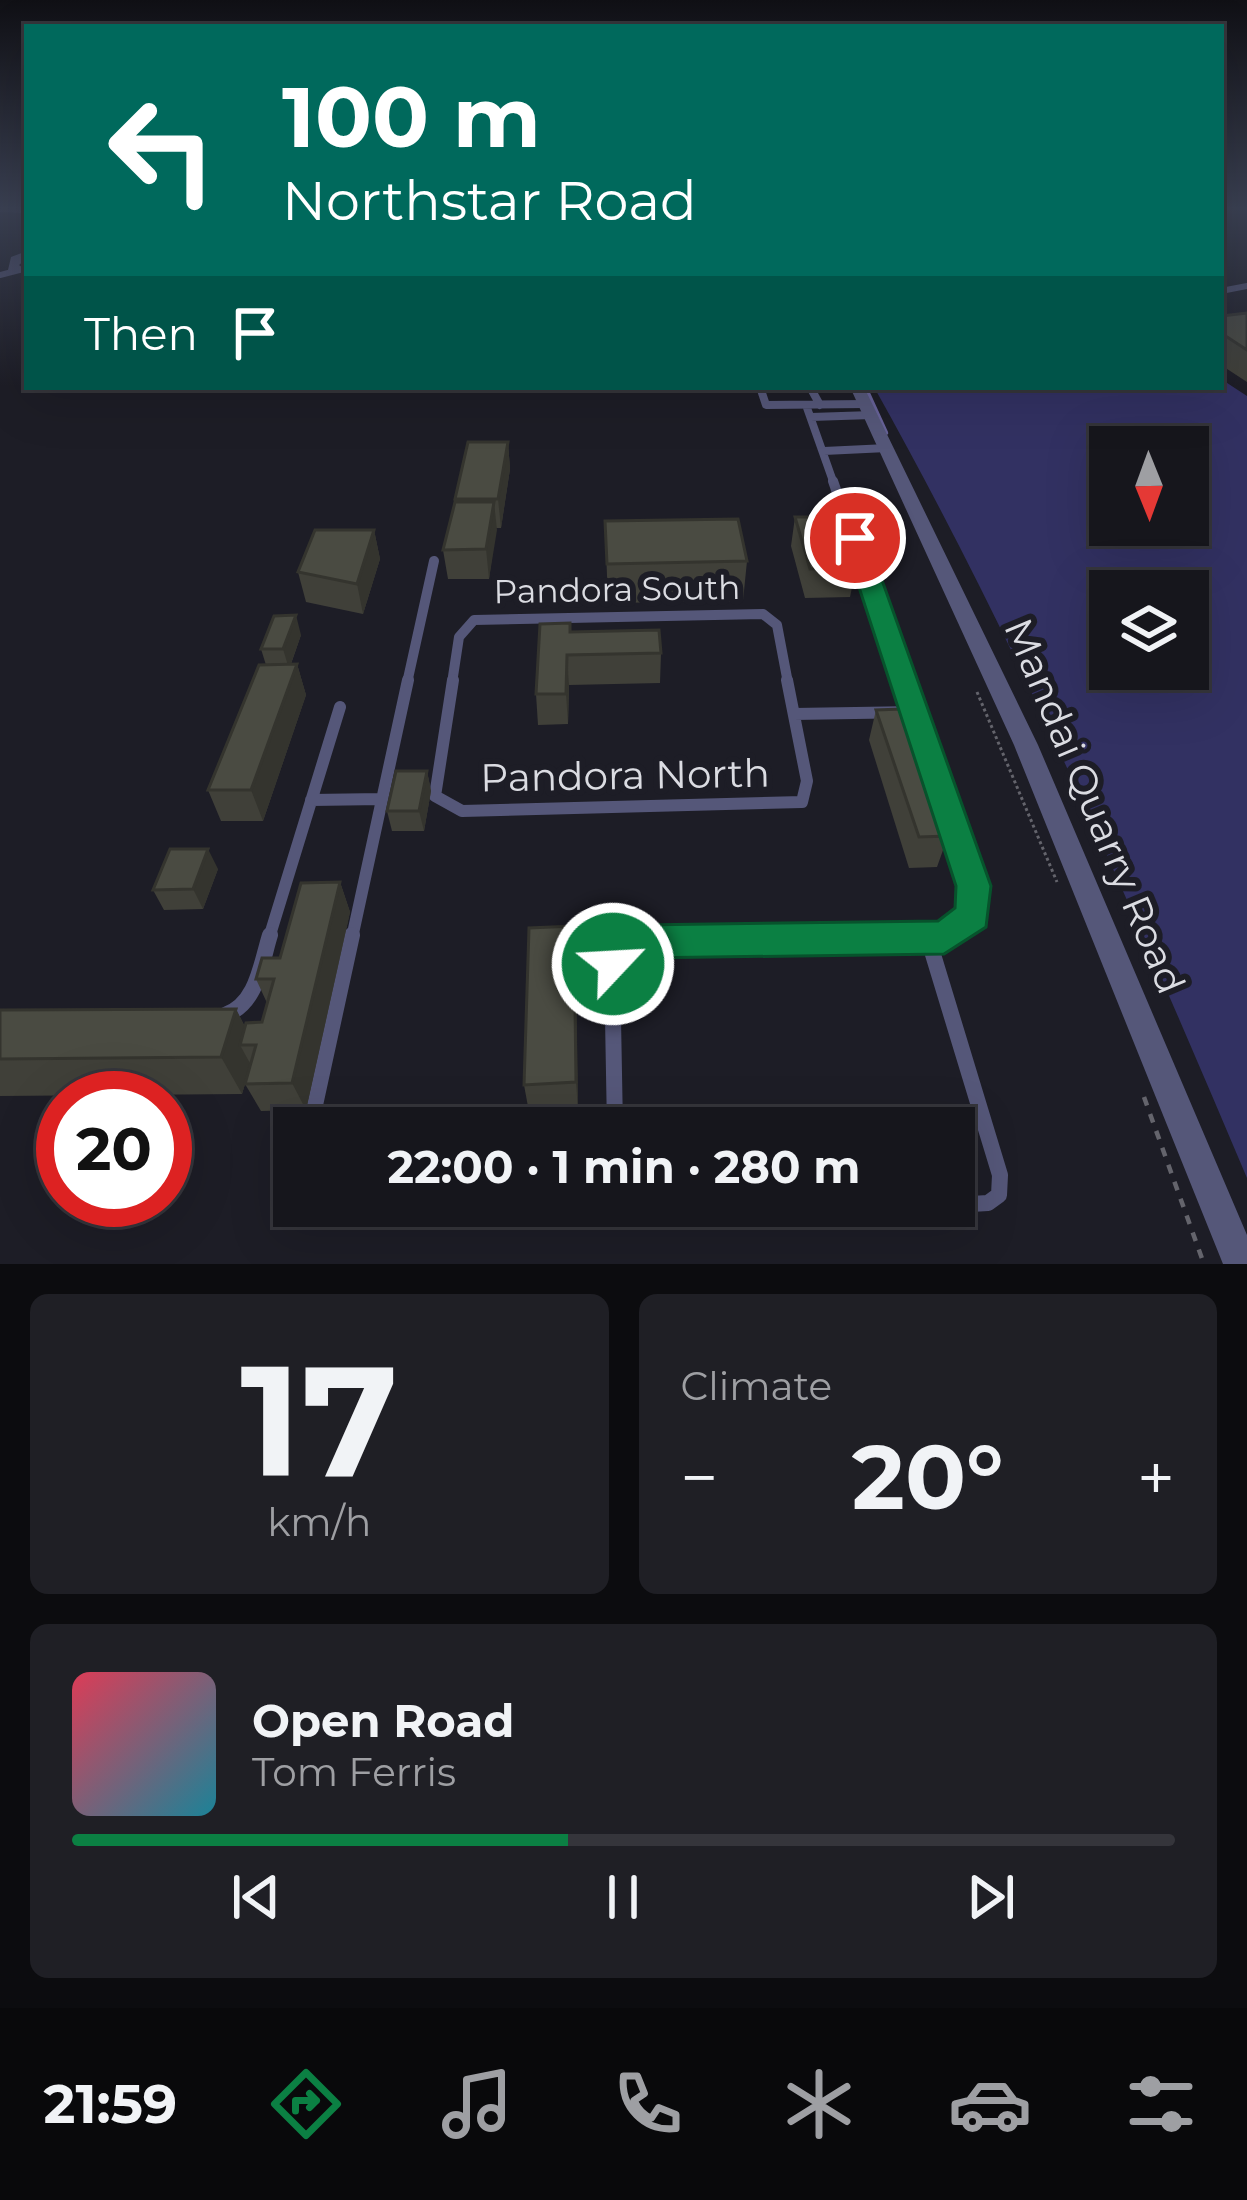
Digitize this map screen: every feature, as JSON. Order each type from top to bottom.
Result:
[{"type":"street","name":"Mandai Quarry Road","points":[[859,390],[890,448],[1026,745],[1241,1264]]},
{"type":"lane","points":[[0,275],[23,269]]},
{"type":"lane","points":[[761,390],[766,405],[869,410]]},
{"type":"lane","points":[[812,390],[820,405]]},
{"type":"lane","points":[[615,1107],[616,953],[640,941],[944,937],[966,924],[975,902],[916,712],[806,405]]},
{"type":"lane","points":[[811,417],[869,410]]},
{"type":"lane","points":[[824,451],[890,448]]},
{"type":"lane","points":[[315,1107],[434,561]]},
{"type":"lane","name":"Pandora South","points":[[443,805],[434,788],[466,626],[486,617],[771,616],[794,714]]},
{"type":"lane","points":[[203,1016],[233,1013],[249,999],[340,707]]},
{"type":"lane","points":[[794,714],[916,712]]},
{"type":"lane","name":"Pandora North","points":[[443,805],[462,811],[789,806],[806,796],[794,714]]},
{"type":"lane","points":[[311,800],[382,799]]},
{"type":"lane","points":[[928,938],[1000,1174],[999,1195],[988,1203],[975,1204]]},
{"type":"path","points":[[976,689],[1059,886]]},
{"type":"path","points":[[1139,1084],[1204,1264]]},
{"type":"shaded area","points":[[1224,381],[1247,396],[1247,1178],[1117,877],[976,580],[876,390],[1224,390]]},
{"type":"building","points":[[1247,313],[1247,350],[1224,335],[1224,316]]},
{"type":"building","points":[[468,442],[508,442],[498,499],[455,499]]},
{"type":"building","points":[[455,502],[494,502],[486,549],[443,550]]},
{"type":"building","points":[[795,517],[838,517],[856,568],[810,569]]},
{"type":"building","points":[[738,519],[747,561],[607,564],[605,521]]},
{"type":"building","points":[[315,530],[374,530],[357,584],[298,572]]},
{"type":"building","points":[[296,615],[283,649],[261,649],[274,616]]},
{"type":"building","points":[[570,623],[570,632],[659,630],[661,653],[567,655],[566,694],[536,694],[540,624]]},
{"type":"building","points":[[297,664],[251,790],[208,790],[259,665]]},
{"type":"building","points":[[902,709],[948,836],[919,837],[876,710]]},
{"type":"building","points":[[396,771],[427,771],[419,811],[387,811]]},
{"type":"building","points":[[170,849],[208,849],[193,889],[153,890]]},
{"type":"building","points":[[340,882],[292,1083],[245,1084],[256,1045],[240,1045],[246,1023],[262,1022],[274,979],[256,979],[262,958],[280,958],[301,883]]},
{"type":"building","points":[[574,926],[576,1082],[524,1085],[529,928]]},
{"type":"building","points":[[236,1009],[221,1057],[0,1059],[0,1010]]},
{"type":"waterway","points":[[866,390],[886,433]]},
{"type":"route","points":[[613,964],[626,944],[640,941],[944,937],[973,916],[974,886],[855,538]]}]
